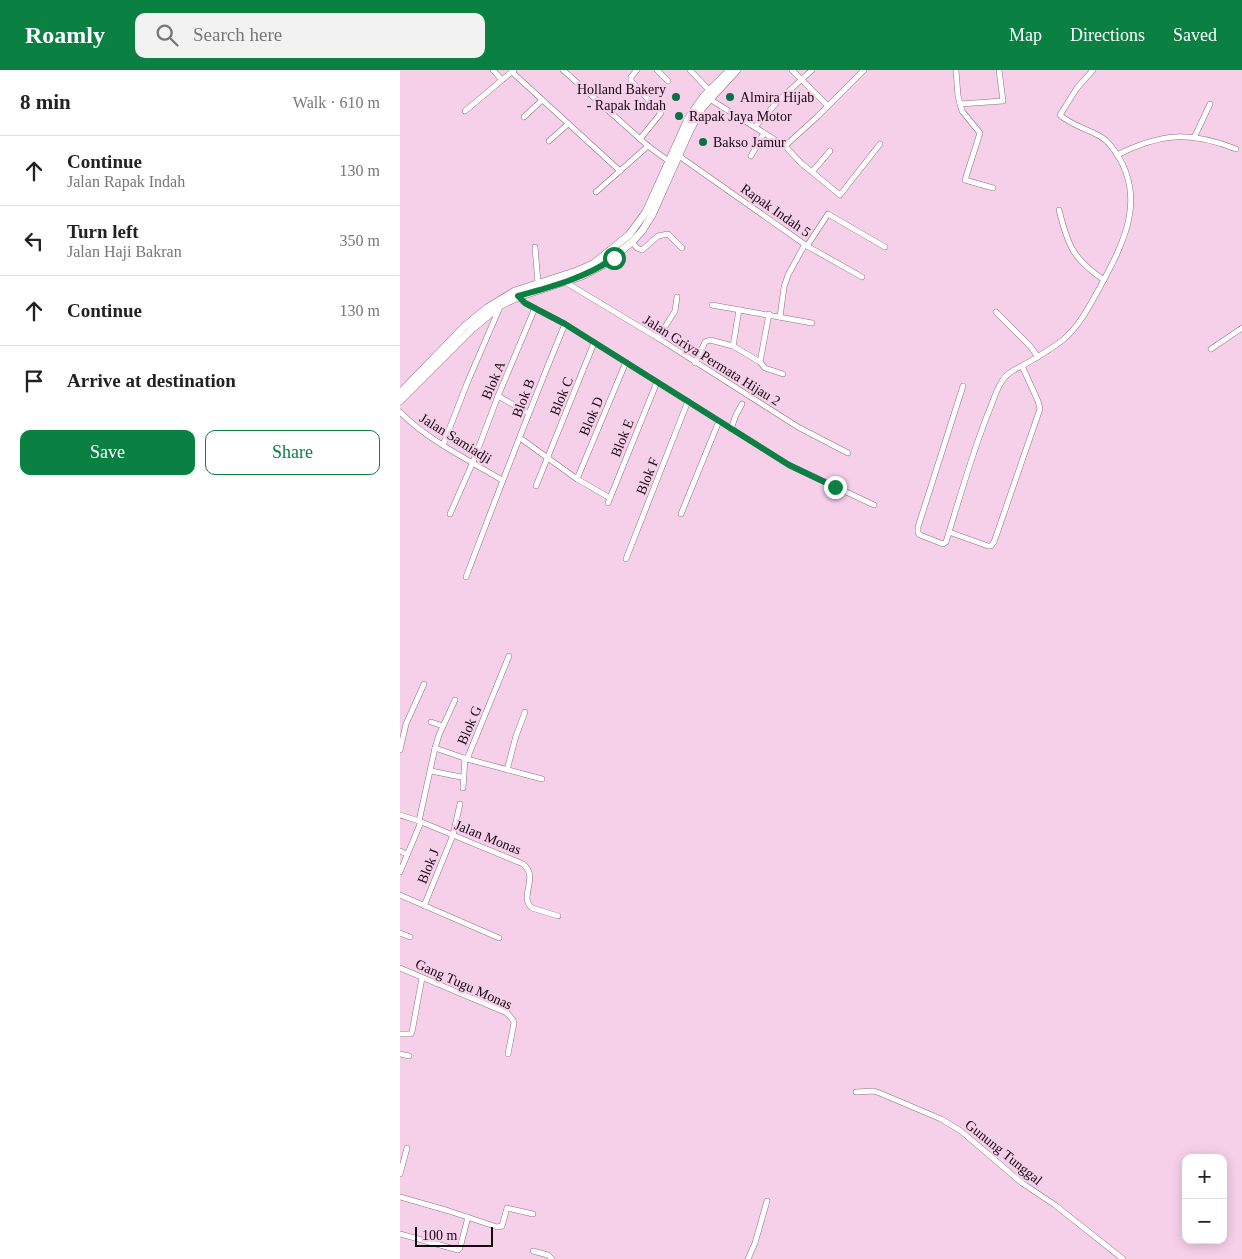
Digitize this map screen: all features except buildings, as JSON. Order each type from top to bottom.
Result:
[{"type":"main road","points":[[400,393],[465,326],[505,296],[585,267],[632,242],[652,215],[684,126],[730,70]]},
{"type":"main road","points":[[400,401],[472,329],[501,305],[518,296],[565,282],[595,270],[619,248],[642,219],[672,163],[679,156],[708,95],[737,70]]},
{"type":"street","points":[[493,70],[502,80]]},
{"type":"street","points":[[563,70],[648,146],[672,163]]},
{"type":"street","points":[[638,70],[631,77],[631,81],[661,113],[640,139]]},
{"type":"street","points":[[656,70],[668,81]]},
{"type":"street","points":[[690,70],[708,95],[784,146],[838,194],[841,195],[880,144]]},
{"type":"street","points":[[792,70],[828,106]]},
{"type":"street","points":[[755,127],[774,105],[812,70]]},
{"type":"street","points":[[784,146],[864,70]]},
{"type":"street","points":[[956,70],[962,112],[980,133],[965,180],[993,188]]},
{"type":"street","points":[[960,104],[1003,101],[1000,70]]},
{"type":"street","points":[[963,386],[918,530],[920,535],[942,544],[946,542],[975,448],[999,386],[1006,376],[1059,343],[1074,328],[1104,280],[1123,243],[1129,223],[1130,191],[1117,154],[1103,138],[1060,116],[1078,88],[1093,70]]},
{"type":"street","points":[[465,111],[510,72],[620,171]]},
{"type":"street","points":[[524,117],[542,100]]},
{"type":"street","points":[[1194,138],[1210,104]]},
{"type":"street","points":[[549,140],[568,124]]},
{"type":"street","points":[[751,156],[764,133]]},
{"type":"street","points":[[1117,154],[1139,144],[1159,138],[1194,138],[1218,142],[1236,149]]},
{"type":"street","points":[[596,192],[648,146]]},
{"type":"street","points":[[812,172],[830,151]]},
{"type":"street","name":"Rapak Indah 5","points":[[679,156],[806,245],[862,277]]},
{"type":"street","points":[[1059,210],[1069,244],[1074,253],[1083,264],[1104,280]]},
{"type":"street","points":[[780,317],[784,287],[788,275],[828,214],[884,247]]},
{"type":"street","points":[[632,242],[637,248],[644,249],[658,236],[668,234],[682,248]]},
{"type":"street","points":[[535,247],[538,284]]},
{"type":"street","name":"Jalan Griya Permata Hijau 2","points":[[565,282],[658,338],[798,427],[848,453]]},
{"type":"street","points":[[518,296],[789,465],[874,506]]},
{"type":"street","points":[[658,338],[675,311],[677,297]]},
{"type":"street","points":[[444,445],[468,381],[501,305]]},
{"type":"street","points":[[712,305],[769,314],[812,324]]},
{"type":"street","name":"Blok A","points":[[450,514],[535,308]]},
{"type":"street","points":[[733,346],[739,310]]},
{"type":"street","points":[[996,312],[1030,346],[1038,357]]},
{"type":"street","points":[[760,362],[769,314]]},
{"type":"street","name":"Blok B","points":[[466,577],[528,413],[565,324]]},
{"type":"street","points":[[1212,349],[1242,328]]},
{"type":"street","points":[[695,363],[707,340],[710,340],[733,346],[760,362],[765,368],[783,374]]},
{"type":"street","name":"Blok C","points":[[536,486],[594,343]]},
{"type":"street","name":"Blok D","points":[[577,479],[626,362]]},
{"type":"street","points":[[949,532],[988,546],[991,546],[994,542],[1040,409],[1022,366]]},
{"type":"street","name":"Blok E","points":[[577,479],[609,500],[657,382]]},
{"type":"street","points":[[498,396],[528,413]]},
{"type":"street","name":"Blok F","points":[[626,559],[688,401]]},
{"type":"street","points":[[731,429],[742,404]]},
{"type":"street","name":"Jalan Samiadji","points":[[400,412],[415,427],[502,480]]},
{"type":"street","points":[[681,514],[719,421]]},
{"type":"street","points":[[520,438],[577,479]]},
{"type":"street","name":"Blok G","points":[[400,872],[420,821],[435,748],[466,758],[509,656]]},
{"type":"street","points":[[400,750],[406,724],[424,684]]},
{"type":"street","points":[[435,748],[455,700]]},
{"type":"street","points":[[506,770],[525,712]]},
{"type":"street","points":[[431,722],[443,726]]},
{"type":"street","points":[[463,788],[466,758],[542,779]]},
{"type":"street","points":[[431,771],[461,777]]},
{"type":"street","name":"Blok J","points":[[424,906],[453,835],[460,804]]},
{"type":"street","name":"Jalan Monas","points":[[400,815],[420,821],[523,864],[530,871],[527,903],[532,908],[558,916]]},
{"type":"street","points":[[400,851],[408,854]]},
{"type":"street","points":[[400,895],[499,938]]},
{"type":"street","points":[[400,933],[410,937]]},
{"type":"street","name":"Gang Tugu Monas","points":[[400,968],[507,1013],[514,1023],[508,1054]]},
{"type":"street","points":[[400,1034],[411,1034],[412,1032],[422,978]]},
{"type":"street","points":[[400,1054],[409,1056]]},
{"type":"street","name":"Gunung Tunggal","points":[[856,1092],[874,1091],[952,1124],[1022,1183],[1055,1205],[1123,1259]]},
{"type":"street","points":[[400,1174],[407,1148]]},
{"type":"street","points":[[400,1196],[500,1227],[502,1226],[507,1208],[533,1214]]},
{"type":"street","points":[[748,1259],[755,1243],[767,1201]]},
{"type":"street","points":[[400,1234],[458,1250],[461,1246],[468,1217]]},
{"type":"street","points":[[533,1251],[548,1255],[552,1259]]},
{"type":"place","name":"Holland Bakery - Rapak Indah","points":[[676,97]]},
{"type":"place","name":"Almira Hijab","points":[[730,97]]},
{"type":"place","name":"Rapak Jaya Motor","points":[[679,116]]},
{"type":"place","name":"Bakso Jamur","points":[[703,142]]},
{"type":"route","points":[[614,258],[582,276],[552,287],[518,296],[525,303],[565,324],[789,465],[835,487]]}]
